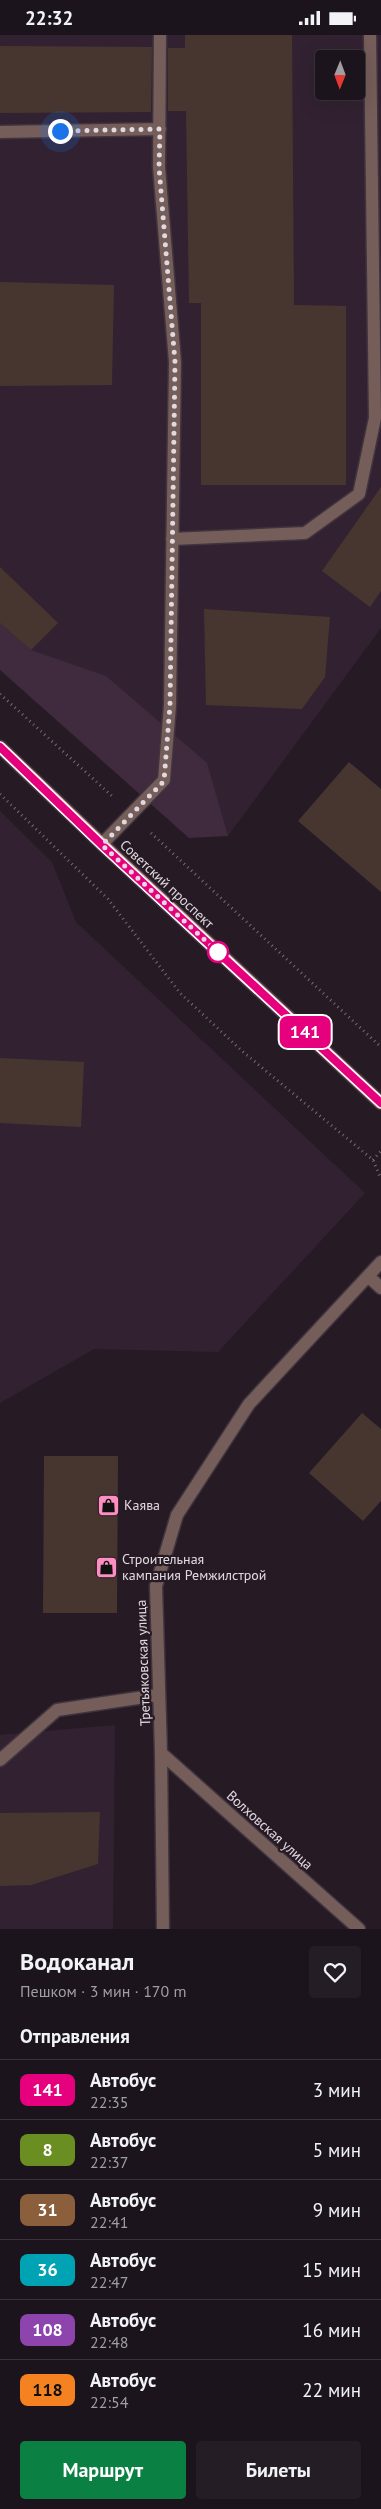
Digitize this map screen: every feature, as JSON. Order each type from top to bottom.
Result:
[{"type":"main road","name":"Советский проспект","points":[[0,747],[102,845],[381,1103]]},
{"type":"street","points":[[102,845],[164,781],[170,705],[175,362],[159,167],[160,35]]},
{"type":"street","points":[[172,539],[305,533],[359,494],[375,418],[370,35]]},
{"type":"street","points":[[0,132],[160,129]]},
{"type":"street","name":"Третьяковская улица","points":[[163,1929],[161,1753],[156,1586],[177,1515],[249,1404],[381,1262]]},
{"type":"street","points":[[369,1277],[381,1288]]},
{"type":"street","points":[[0,1760],[57,1711],[158,1695]]},
{"type":"street","name":"Волховская улица","points":[[161,1753],[359,1929]]},
{"type":"path","points":[[0,694],[381,1047]]},
{"type":"path","points":[[0,794],[108,899],[180,993],[242,1051],[373,1160],[381,1179]]},
{"type":"path","points":[[373,1160],[381,1151]]},
{"type":"shaded area","points":[[0,35],[381,35],[381,628],[228,836],[0,638]]},
{"type":"shaded area","points":[[0,623],[31,650],[106,676],[207,763],[228,836],[189,838],[0,670]]},
{"type":"shaded area","points":[[0,811],[52,862],[76,922],[365,1193],[218,1352],[94,1349],[0,1403]]},
{"type":"shaded area","points":[[115,1725],[113,1929],[0,1929],[0,1735]]},
{"type":"building","points":[[185,35],[292,35],[294,305],[346,306],[346,485],[201,485],[201,303],[189,303],[186,111],[168,111],[168,48],[185,48]]},
{"type":"building","points":[[0,46],[152,47],[151,112],[0,113]]},
{"type":"building","points":[[0,282],[114,285],[112,385],[0,386]]},
{"type":"building","points":[[381,487],[381,591],[370,607],[322,571]]},
{"type":"building","points":[[0,567],[58,623],[31,650],[0,623]]},
{"type":"building","points":[[204,609],[330,617],[325,677],[302,709],[206,705]]},
{"type":"building","points":[[349,762],[381,789],[381,892],[298,821]]},
{"type":"building","points":[[0,1058],[84,1062],[81,1127],[0,1123]]},
{"type":"building","points":[[362,1413],[381,1429],[381,1501],[363,1521],[309,1473]]},
{"type":"building","points":[[44,1456],[118,1456],[117,1613],[43,1613]]},
{"type":"building","points":[[100,1812],[98,1864],[31,1885],[0,1886],[0,1813]]},
{"type":"bus line","name":"141","points":[[0,747],[102,845],[381,1103]]},
{"type":"place","name":"Каява","points":[[108,1505]]},
{"type":"place","name":"Строительная кампания Ремжилстрой","points":[[106,1567]]},
{"type":"route","points":[[60,131],[160,129],[159,167],[175,362],[170,705],[164,781],[102,845],[222,956],[218,952]]}]
